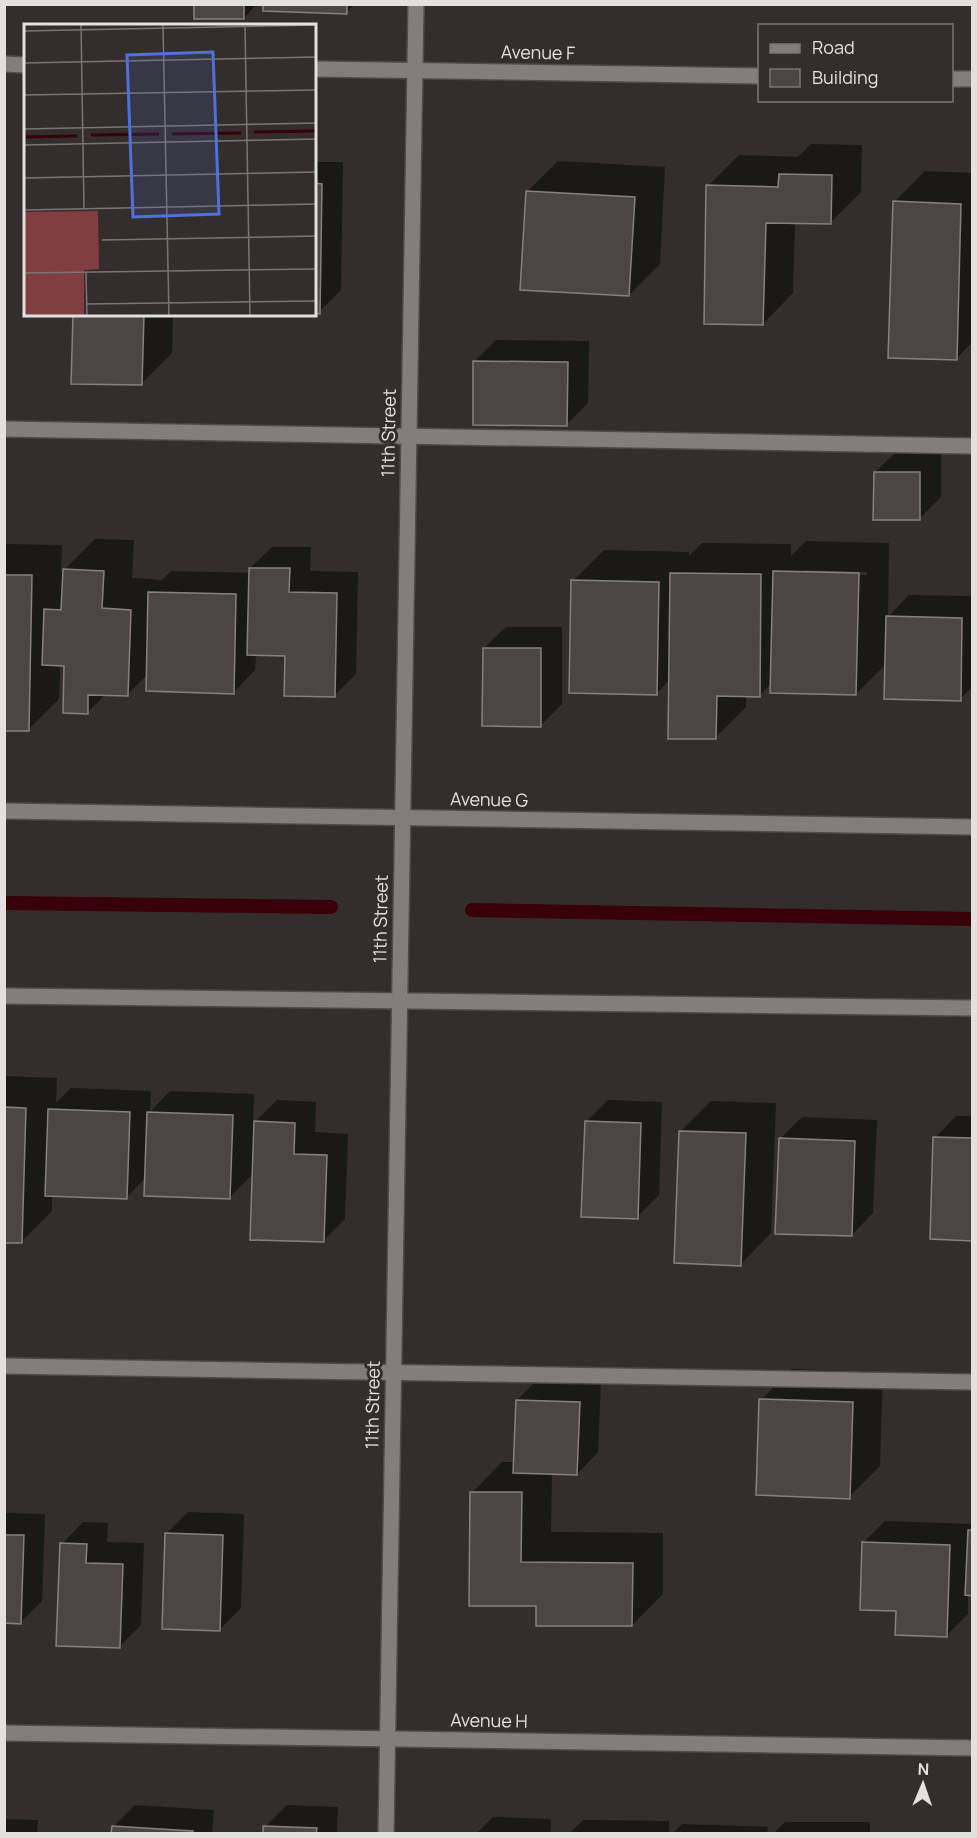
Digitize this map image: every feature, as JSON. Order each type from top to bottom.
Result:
[{"type":"street","name":"11th Street","points":[[386,1833],[416,4]]},
{"type":"street","points":[[4,64],[24,65]]},
{"type":"street","name":"Avenue F","points":[[316,69],[758,76]]},
{"type":"street","points":[[953,79],[972,79]]},
{"type":"street","points":[[4,429],[972,446]]},
{"type":"street","name":"Avenue G","points":[[4,811],[972,827]]},
{"type":"street","points":[[4,996],[399,1003],[972,1008]]},
{"type":"street","points":[[4,1366],[972,1382]]},
{"type":"street","name":"Avenue H","points":[[4,1733],[972,1748]]},
{"type":"building","points":[[194,4],[244,4],[244,19],[194,19]]},
{"type":"building","points":[[263,4],[347,4],[347,14],[263,11]]},
{"type":"building","points":[[779,174],[832,175],[831,224],[766,223],[763,325],[704,324],[706,185],[778,187]]},
{"type":"building","points":[[316,183],[322,184],[320,314],[316,313]]},
{"type":"building","points":[[526,191],[635,197],[629,296],[520,290]]},
{"type":"building","points":[[893,201],[961,204],[957,360],[888,358]]},
{"type":"building","points":[[73,316],[144,316],[142,385],[71,384]]},
{"type":"building","points":[[473,361],[568,362],[567,426],[473,425]]},
{"type":"building","points":[[874,472],[920,472],[920,520],[873,520]]},
{"type":"building","points":[[249,568],[290,568],[289,592],[337,593],[335,697],[284,696],[285,656],[247,655]]},
{"type":"building","points":[[63,569],[104,571],[102,608],[131,610],[128,696],[88,695],[88,714],[63,713],[64,666],[42,665],[44,609],[61,610]]},
{"type":"building","points":[[773,571],[859,573],[856,695],[770,693]]},
{"type":"building","points":[[670,573],[761,574],[760,697],[717,696],[716,739],[668,739]]},
{"type":"building","points":[[4,575],[32,575],[29,731],[4,731]]},
{"type":"building","points":[[571,580],[659,582],[657,695],[569,693]]},
{"type":"building","points":[[148,592],[236,594],[234,694],[146,691]]},
{"type":"building","points":[[886,616],[962,618],[961,701],[884,699]]},
{"type":"building","points":[[483,648],[541,648],[541,727],[482,726]]},
{"type":"building","points":[[4,1107],[26,1108],[22,1243],[4,1243]]},
{"type":"building","points":[[48,1109],[130,1112],[127,1199],[45,1196]]},
{"type":"building","points":[[147,1112],[233,1115],[230,1199],[144,1196]]},
{"type":"building","points":[[254,1121],[295,1123],[294,1154],[327,1155],[324,1242],[250,1240]]},
{"type":"building","points":[[585,1121],[641,1123],[638,1219],[581,1217]]},
{"type":"building","points":[[679,1131],[746,1133],[741,1266],[674,1263]]},
{"type":"building","points":[[933,1137],[972,1138],[972,1241],[930,1239]]},
{"type":"building","points":[[779,1138],[855,1141],[852,1236],[775,1234]]},
{"type":"building","points":[[759,1399],[853,1402],[850,1499],[756,1495]]},
{"type":"building","points":[[516,1400],[580,1402],[577,1475],[513,1473]]},
{"type":"building","points":[[470,1492],[522,1492],[521,1562],[633,1563],[632,1626],[536,1626],[536,1606],[469,1606]]},
{"type":"building","points":[[968,1530],[972,1530],[972,1596],[965,1595]]},
{"type":"building","points":[[165,1533],[223,1535],[220,1631],[162,1629]]},
{"type":"building","points":[[4,1535],[24,1535],[21,1624],[4,1623]]},
{"type":"building","points":[[862,1542],[950,1545],[947,1637],[895,1635],[896,1611],[860,1610]]},
{"type":"building","points":[[60,1543],[87,1544],[86,1563],[123,1564],[120,1648],[56,1646]]},
{"type":"building","points":[[112,1826],[193,1831],[192,1834],[111,1834]]},
{"type":"building","points":[[263,1826],[317,1828],[316,1834],[263,1834]]},
{"type":"waterway","points":[[4,903],[331,907]]},
{"type":"waterway","points":[[472,910],[972,919]]}]
